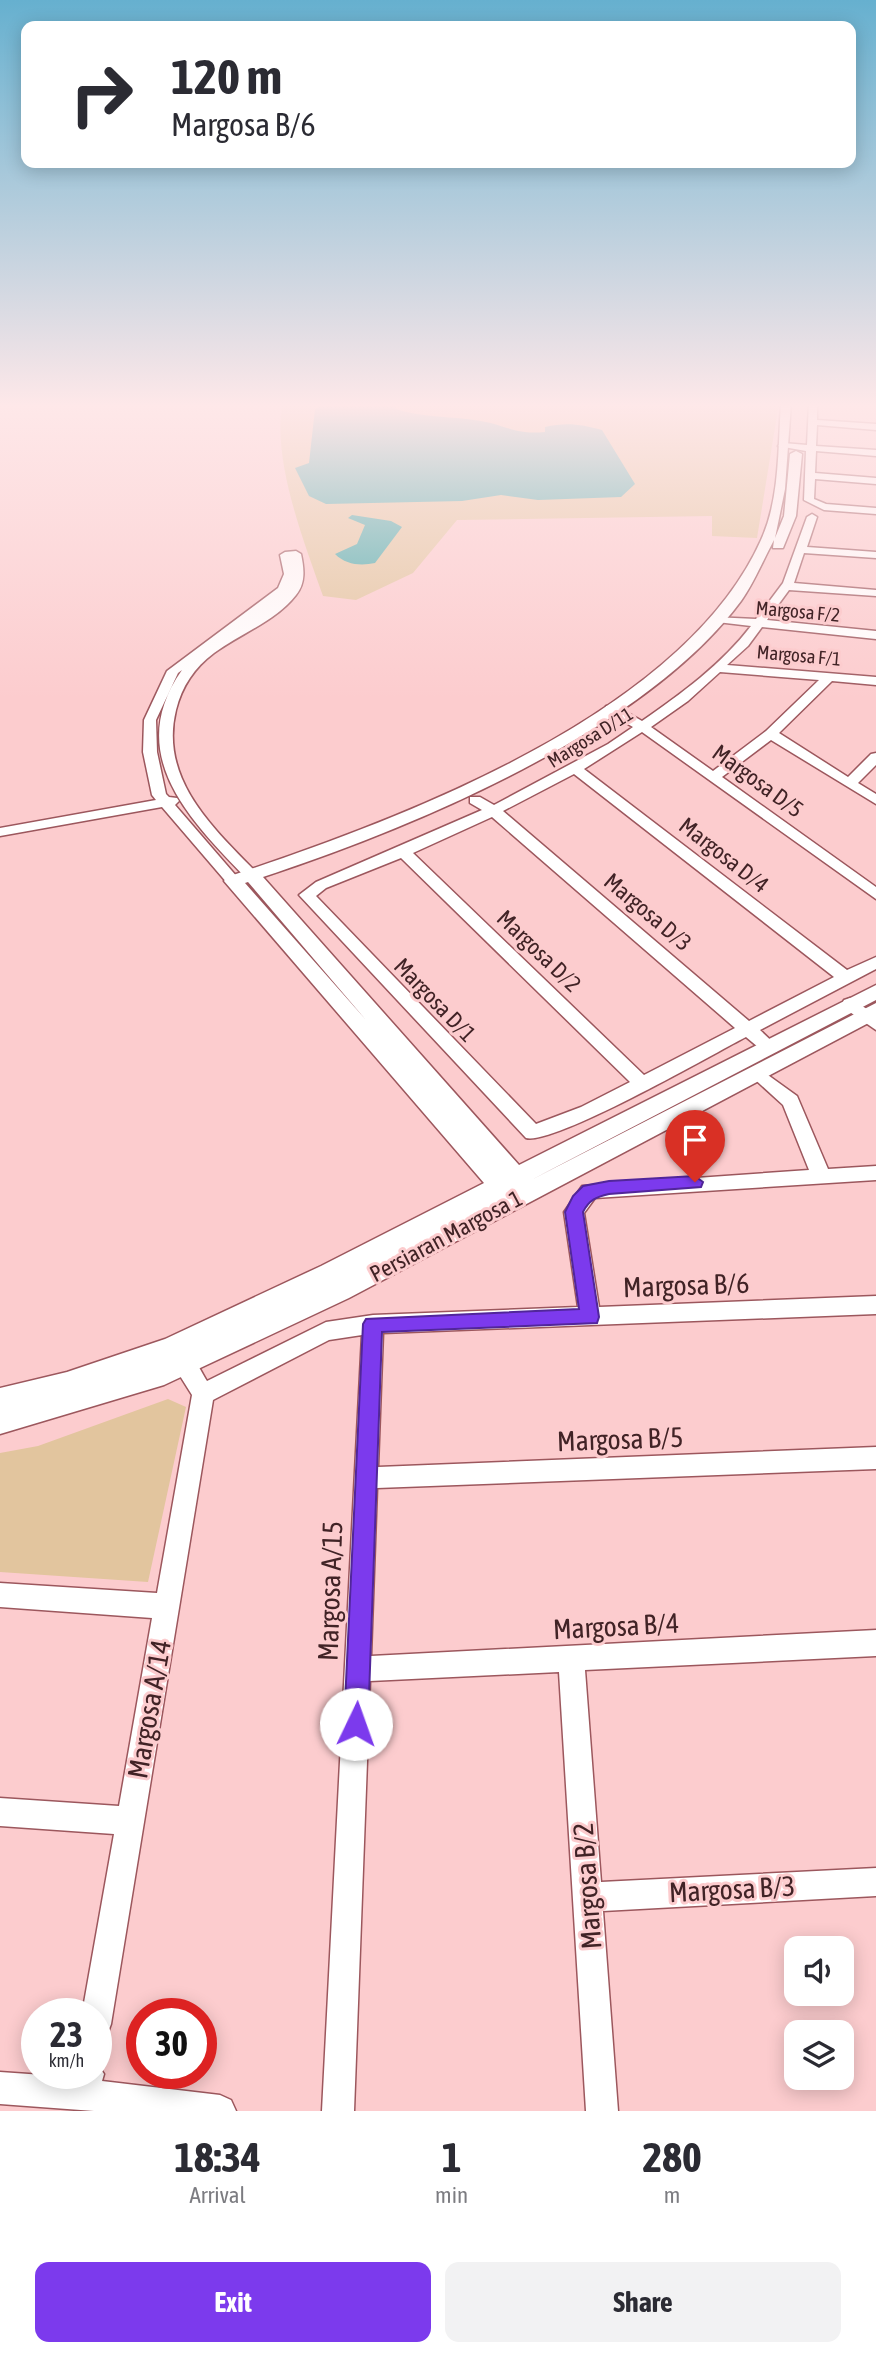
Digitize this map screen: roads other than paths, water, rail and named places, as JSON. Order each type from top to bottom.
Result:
[{"type":"street","points":[[248,884],[475,800],[618,712],[724,621],[768,567],[785,502]]},
{"type":"street","points":[[812,502],[824,507],[876,511]]},
{"type":"street","points":[[782,515],[876,522]]},
{"type":"street","name":"Margosa D/11","points":[[307,895],[321,886],[495,812],[576,769],[643,727],[718,668],[759,625],[786,586],[803,550],[812,517]]},
{"type":"street","points":[[803,550],[876,555]]},
{"type":"street","points":[[180,672],[293,592],[299,573],[297,554],[285,555],[289,574],[277,597],[180,672],[150,720],[150,752],[161,799],[248,884],[509,1178]]},
{"type":"street","points":[[786,586],[876,593]]},
{"type":"street","name":"Margosa F/2","points":[[724,621],[876,635]]},
{"type":"street","name":"Margosa F/1","points":[[718,668],[876,681]]},
{"type":"street","points":[[713,777],[771,734],[829,677]]},
{"type":"street","points":[[172,685],[164,720],[165,750],[180,795],[248,884]]},
{"type":"street","points":[[248,884],[467,792],[618,712]]},
{"type":"street","name":"Margosa D/5","points":[[618,712],[643,727],[876,894]]},
{"type":"street","points":[[771,734],[876,800]]},
{"type":"street","points":[[850,783],[876,757]]},
{"type":"street","name":"Margosa D/4","points":[[576,769],[845,977]]},
{"type":"street","points":[[0,832],[180,795]]},
{"type":"street","name":"Margosa D/3","points":[[475,800],[495,812],[770,1048]]},
{"type":"street","points":[[0,822],[111,810]]},
{"type":"street","name":"Margosa D/2","points":[[404,852],[643,1084]]},
{"type":"street","name":"Margosa D/1","points":[[307,895],[533,1133],[575,1117],[643,1084]]},
{"type":"street","points":[[643,1084],[876,962]]},
{"type":"street","name":"Persiaran Margosa 1","points":[[0,1400],[178,1356],[340,1291],[509,1178],[758,1074],[867,1013],[876,992]]},
{"type":"street","name":"Persiaran Margosa 1","points":[[0,1422],[108,1393],[509,1178],[770,1048],[867,1013]]},
{"type":"street","points":[[758,1074],[792,1101],[821,1175]]},
{"type":"street","points":[[590,1317],[574,1212],[589,1191],[876,1172]]},
{"type":"street","name":"Margosa B/6","points":[[203,1394],[326,1331],[373,1324],[876,1305]]},
{"type":"street","name":"Margosa A/15","points":[[338,2111],[373,1324]]},
{"type":"street","points":[[178,1356],[203,1394]]},
{"type":"street","name":"Margosa A/14","points":[[100,1998],[203,1394]]},
{"type":"street","name":"Margosa B/5","points":[[366,1478],[876,1458]]},
{"type":"street","points":[[0,1595],[167,1606]]},
{"type":"street","name":"Margosa B/4","points":[[359,1669],[460,1662],[571,1661],[876,1643]]},
{"type":"street","name":"Margosa B/2","points":[[571,1661],[602,2111]]},
{"type":"street","points":[[0,1812],[130,1821]]},
{"type":"street","name":"Margosa B/3","points":[[587,1897],[876,1882]]},
{"type":"street","points":[[0,2088],[21,2087]]},
{"type":"street","points":[[111,2089],[220,2111]]},
{"type":"water","points":[[321,502],[439,502],[326,504]]},
{"type":"water","points":[[352,515],[391,521],[402,527],[375,563],[354,564],[335,554],[357,544],[365,525],[348,518]]}]
